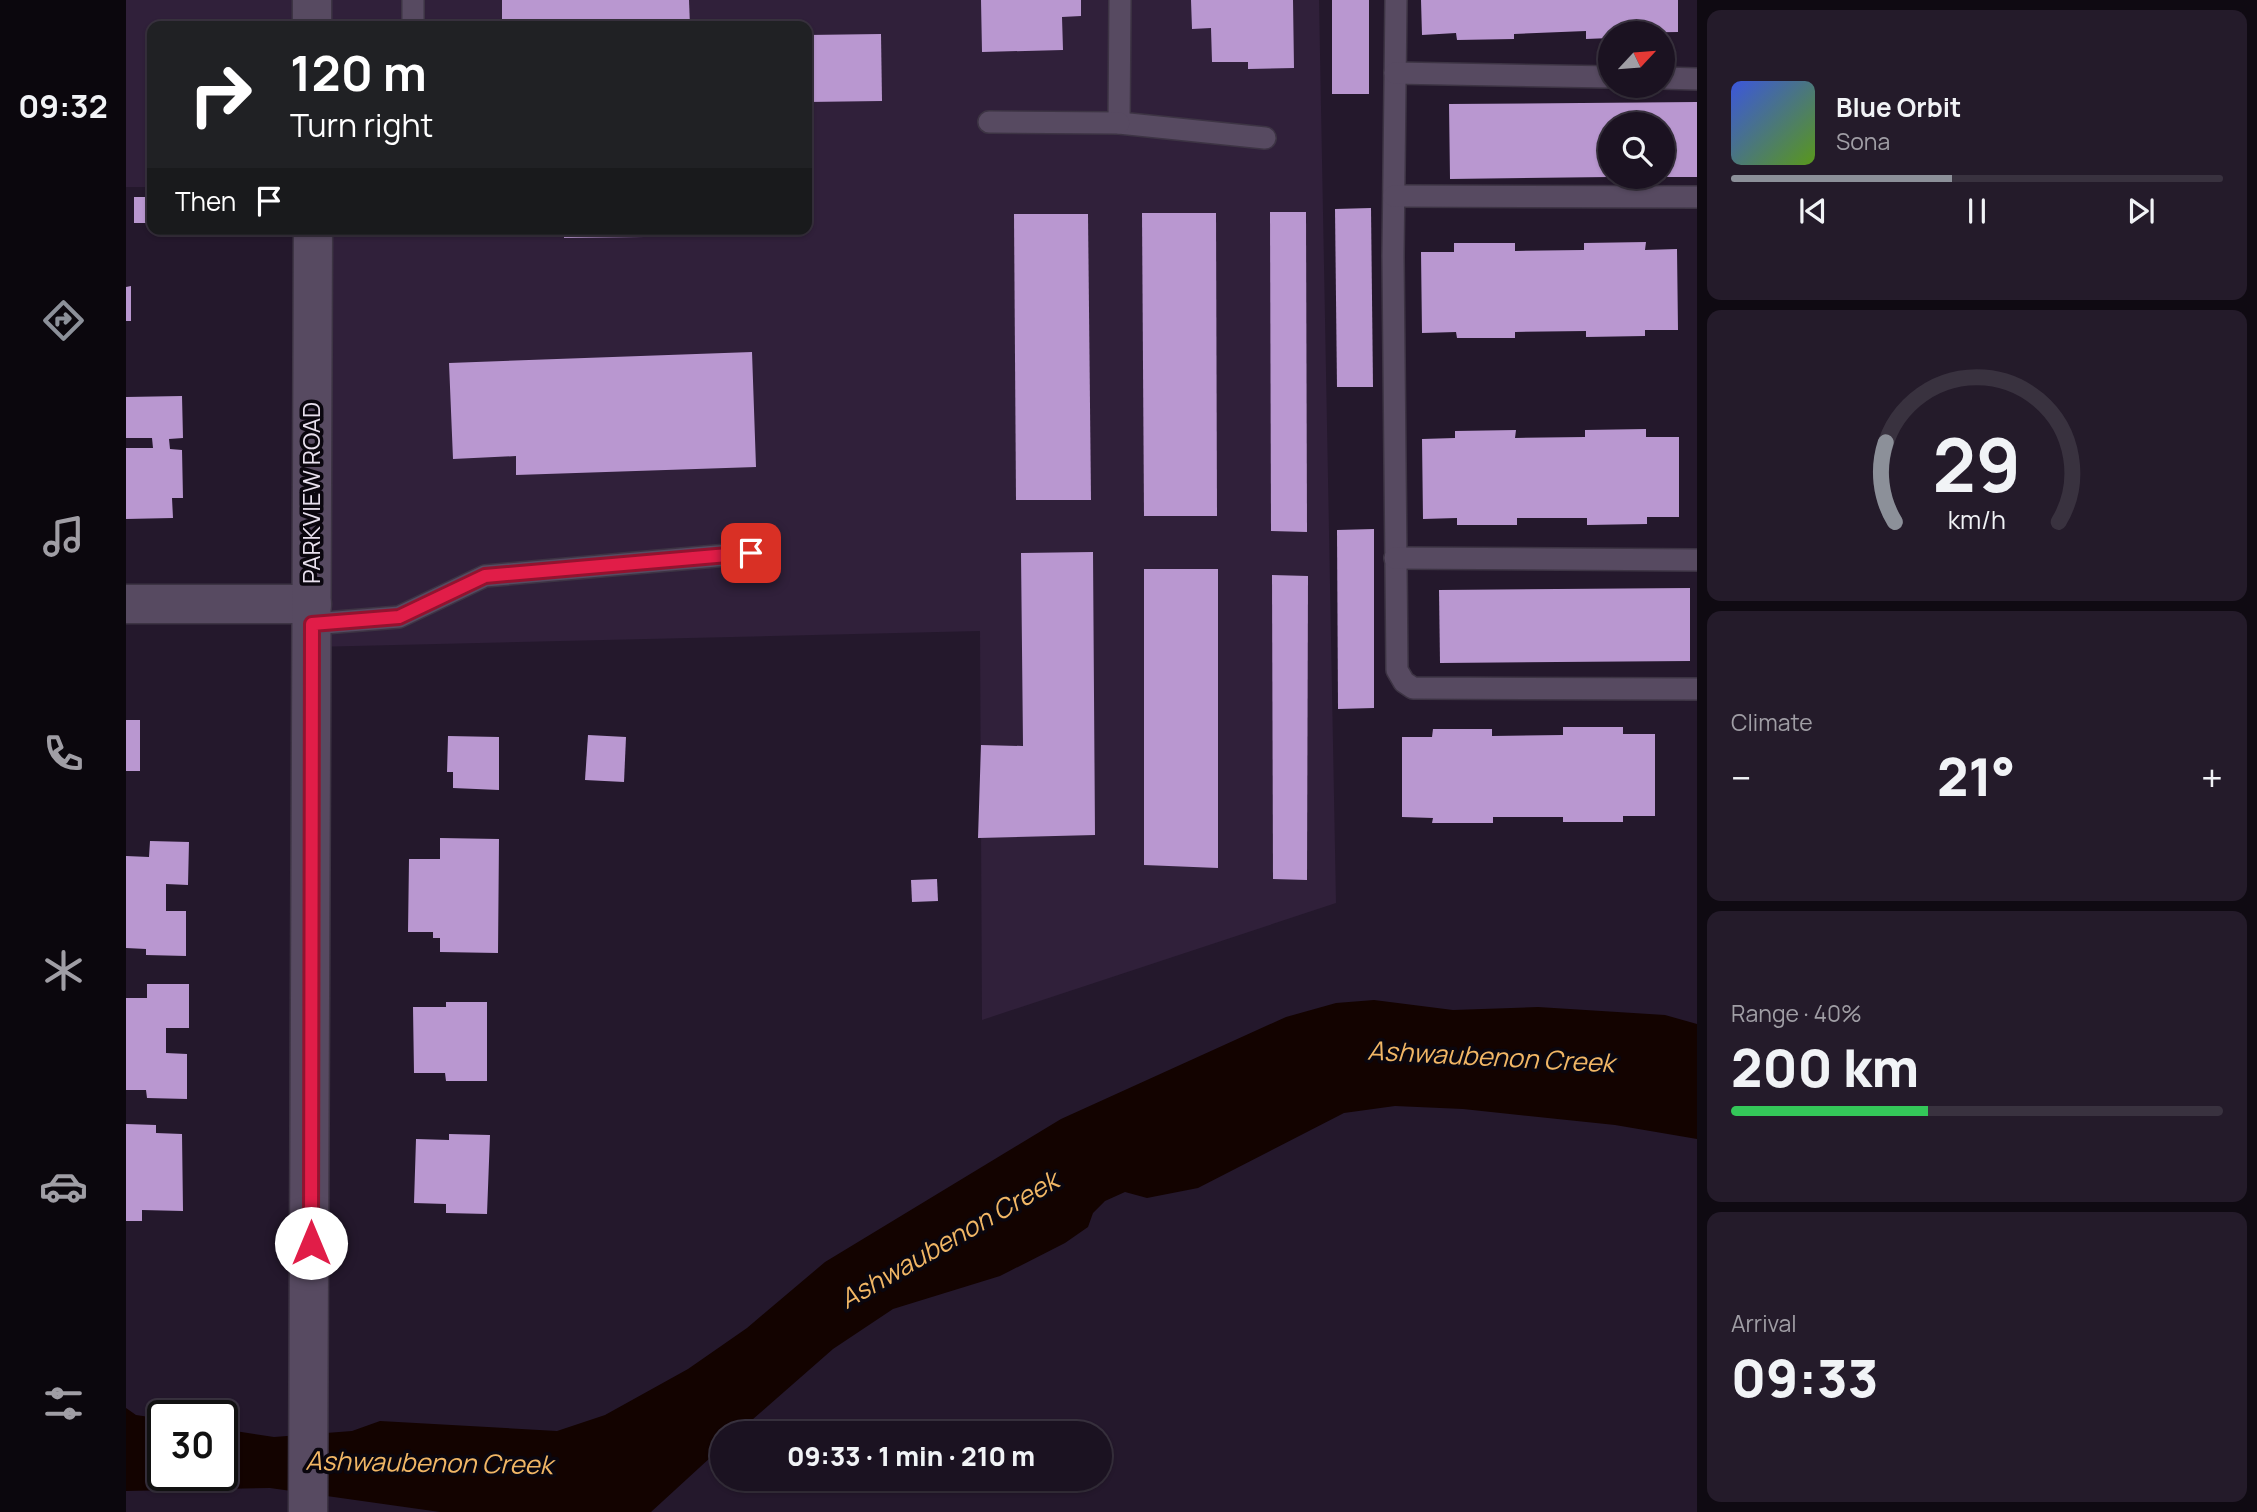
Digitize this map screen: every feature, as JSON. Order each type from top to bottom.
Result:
[{"type":"street","points":[[312,0],[312,21]]},
{"type":"street","name":"PARKVIEW ROAD","points":[[309,1505],[313,235]]},
{"type":"street","points":[[126,604],[312,614]]},
{"type":"lane","points":[[413,0],[413,21]]},
{"type":"lane","points":[[1119,122],[1120,0]]},
{"type":"lane","points":[[1396,0],[1394,196],[1397,670],[1404,682],[1413,688],[1697,689]]},
{"type":"lane","points":[[1395,74],[1598,77]]},
{"type":"lane","points":[[1675,78],[1697,79]]},
{"type":"lane","points":[[989,122],[1119,122],[1265,138]]},
{"type":"lane","points":[[1394,196],[1697,197]]},
{"type":"lane","points":[[312,614],[399,617],[485,576],[751,553]]},
{"type":"lane","points":[[1395,558],[1697,560]]},
{"type":"shaded area","points":[[126,0],[1319,0],[1336,903],[982,1020],[980,631],[312,647],[313,235],[812,235],[812,21],[147,21],[147,187],[126,187]]},
{"type":"water","name":"Ashwaubenon Creek","points":[[1374,1000],[1453,1010],[1538,1007],[1665,1015],[1697,1024],[1697,1139],[1615,1125],[1463,1109],[1395,1106],[1344,1113],[1198,1188],[1147,1198],[1125,1192],[1105,1201],[1093,1213],[1088,1227],[1065,1243],[1000,1276],[893,1309],[833,1349],[751,1421],[710,1421],[710,1458],[651,1512],[440,1512],[270,1488],[238,1489],[238,1431],[274,1437],[352,1431],[380,1421],[557,1431],[605,1415],[688,1369],[747,1328],[825,1262],[1061,1119],[1286,1017],[1336,1003]]},
{"type":"water","points":[[126,1408],[136,1415],[147,1417],[147,1491],[126,1491]]},
{"type":"building","points":[[502,0],[689,0],[690,21],[502,21]]},
{"type":"building","points":[[981,0],[1081,0],[1081,16],[1062,17],[1063,50],[982,52]]},
{"type":"building","points":[[1191,0],[1293,0],[1294,68],[1248,69],[1248,62],[1212,62],[1211,28],[1192,29]]},
{"type":"building","points":[[1332,0],[1369,0],[1369,94],[1332,94]]},
{"type":"building","points":[[1421,0],[1678,0],[1678,32],[1675,32],[1675,21],[1598,21],[1598,38],[1586,39],[1586,31],[1514,34],[1514,39],[1457,40],[1456,33],[1422,35]]},
{"type":"building","points":[[881,34],[882,101],[812,102],[812,35]]},
{"type":"building","points":[[1697,102],[1697,177],[1675,177],[1675,112],[1598,112],[1598,177],[1450,179],[1449,104]]},
{"type":"building","points":[[134,197],[147,197],[147,223],[134,223]]},
{"type":"building","points":[[1371,208],[1373,387],[1337,387],[1335,209]]},
{"type":"building","points":[[1270,212],[1306,212],[1307,532],[1271,531]]},
{"type":"building","points":[[1142,213],[1216,213],[1217,516],[1144,516]]},
{"type":"building","points":[[1014,214],[1088,214],[1091,500],[1016,500]]},
{"type":"building","points":[[564,235],[805,235],[564,238]]},
{"type":"building","points":[[1646,242],[1645,250],[1677,249],[1678,330],[1645,330],[1645,336],[1586,337],[1586,331],[1515,332],[1515,338],[1457,338],[1456,332],[1422,333],[1421,252],[1454,252],[1454,243],[1515,243],[1515,251],[1584,250],[1584,243]]},
{"type":"building","points":[[131,286],[131,321],[126,321],[126,287]]},
{"type":"building","points":[[752,352],[756,467],[516,475],[516,456],[453,459],[449,363]]},
{"type":"building","points":[[182,396],[183,438],[169,439],[170,449],[182,450],[183,498],[172,498],[173,518],[126,519],[126,448],[153,448],[152,438],[126,438],[126,397]]},
{"type":"building","points":[[1646,429],[1646,437],[1679,437],[1679,517],[1647,517],[1647,524],[1587,525],[1587,518],[1517,518],[1517,525],[1457,525],[1457,518],[1423,519],[1422,439],[1455,438],[1455,431],[1516,430],[1515,438],[1585,437],[1585,430]]},
{"type":"building","points":[[1374,529],[1374,708],[1338,709],[1337,530]]},
{"type":"building","points":[[1093,552],[1095,835],[978,838],[981,745],[1023,746],[1021,553]]},
{"type":"building","points":[[1144,569],[1218,569],[1218,868],[1144,865]]},
{"type":"building","points":[[1272,575],[1308,576],[1307,880],[1273,879]]},
{"type":"building","points":[[1690,588],[1690,661],[1440,663],[1439,590]]},
{"type":"building","points":[[126,720],[140,720],[140,771],[126,771]]},
{"type":"building","points":[[1563,727],[1623,727],[1623,734],[1655,734],[1655,816],[1623,816],[1623,822],[1563,822],[1563,817],[1493,817],[1493,823],[1432,823],[1433,818],[1402,817],[1402,737],[1432,737],[1433,729],[1492,729],[1492,736],[1563,735]]},
{"type":"building","points":[[588,735],[626,737],[624,782],[585,780]]},
{"type":"building","points":[[448,736],[499,737],[499,790],[453,788],[453,772],[447,772]]},
{"type":"building","points":[[440,838],[499,839],[498,953],[440,952],[440,938],[433,938],[433,932],[408,932],[409,859],[440,859]]},
{"type":"building","points":[[150,841],[189,842],[188,885],[166,884],[166,911],[186,911],[186,956],[146,955],[146,949],[126,948],[126,856],[149,857]]},
{"type":"building","points":[[937,879],[938,901],[912,902],[911,880]]},
{"type":"building","points":[[147,984],[189,984],[189,1028],[166,1028],[166,1053],[187,1054],[187,1099],[147,1098],[146,1090],[126,1090],[126,998],[147,998]]},
{"type":"building","points":[[446,1002],[487,1002],[487,1081],[446,1081],[445,1073],[414,1073],[413,1007],[446,1007]]},
{"type":"building","points":[[126,1124],[156,1125],[156,1133],[182,1134],[183,1211],[142,1210],[142,1221],[126,1221]]},
{"type":"building","points":[[449,1134],[490,1135],[487,1214],[446,1213],[446,1204],[414,1203],[416,1139],[449,1140]]},
{"type":"route","points":[[311,1243],[312,624],[399,617],[485,576],[751,553]]}]
